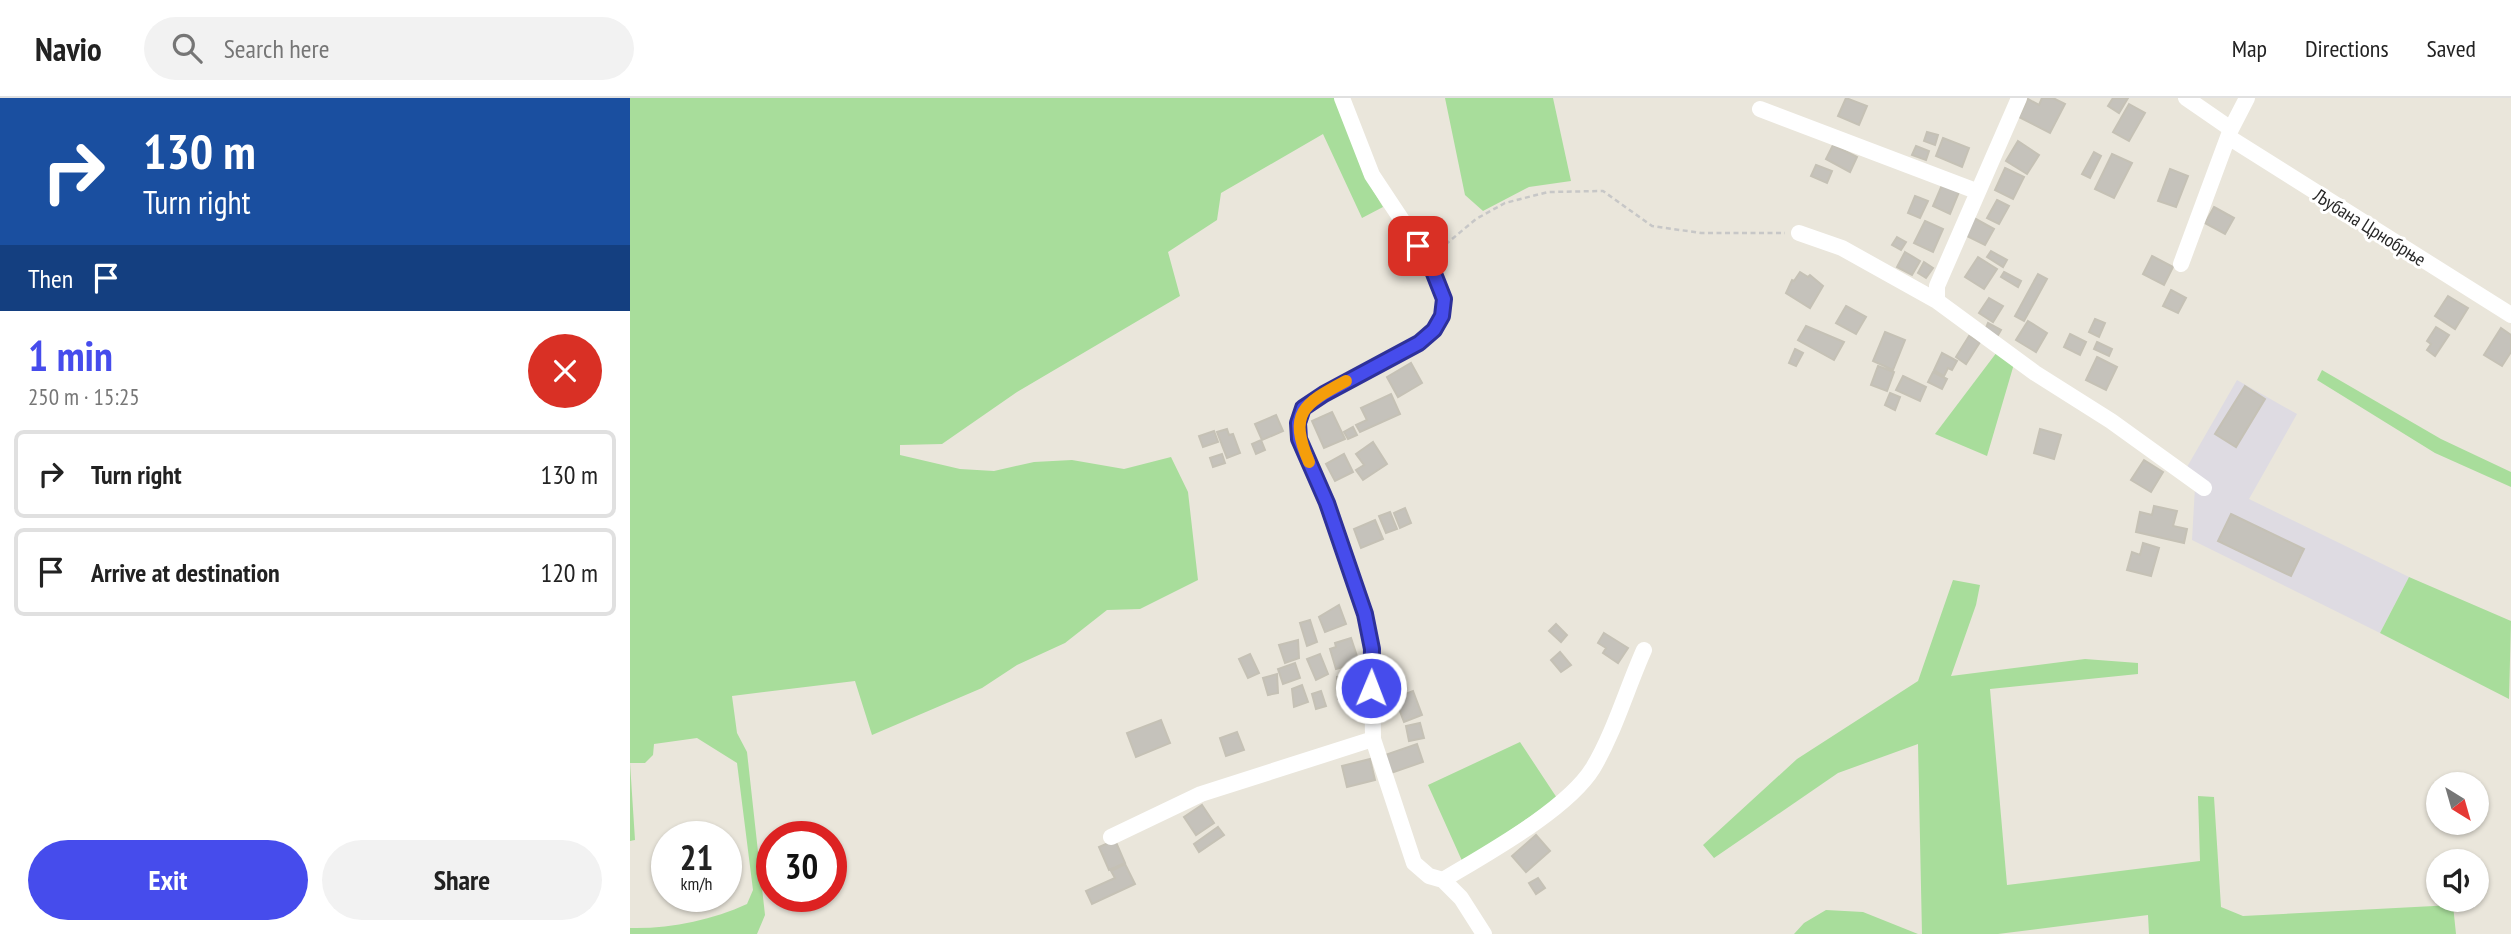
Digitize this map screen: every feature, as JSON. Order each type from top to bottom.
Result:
[{"type":"street","points":[[1342,98],[1372,175],[1429,261],[1444,299],[1442,316],[1434,330],[1419,343],[1303,408],[1298,423],[1299,439],[1327,503],[1365,614],[1372,649],[1373,739],[1414,863],[1429,876],[1443,880],[1461,898],[1484,934]]},
{"type":"street","points":[[1937,301],[1937,286],[1976,191],[2020,98]]},
{"type":"street","name":"Љубана Црнобрње","points":[[2186,98],[2230,134],[2511,315]]},
{"type":"street","points":[[2180,264],[2230,134],[2247,98]]},
{"type":"street","points":[[1760,109],[1976,191]]},
{"type":"street","points":[[1799,233],[1842,248],[1937,301],[2035,373],[2111,421],[2204,488]]},
{"type":"street","points":[[1443,880],[1516,835],[1578,788],[1593,767],[1644,650]]},
{"type":"street","points":[[1111,837],[1201,794],[1373,739]]},
{"type":"path","points":[[1429,261],[1450,238],[1476,219],[1505,204],[1548,192],[1603,191],[1652,226],[1701,233],[1799,233]]},
{"type":"shaded area","points":[[2237,380],[2297,414],[2249,499],[2409,577],[2380,633],[2192,540],[2195,487],[2187,467]]},
{"type":"green space","points":[[630,98],[1335,98],[1364,175],[1383,207],[1362,218],[1323,134],[1221,193],[1217,220],[1168,252],[1180,296],[1017,392],[942,444],[900,445],[900,455],[960,469],[994,471],[1034,462],[1072,460],[1124,469],[1171,457],[1188,492],[1198,580],[1140,609],[1107,610],[1065,643],[1017,665],[982,688],[872,735],[855,681],[732,696],[737,733],[747,752],[756,834],[756,912],[765,912],[765,915],[757,934],[630,934],[630,928],[675,925],[728,912],[742,912],[742,906],[747,904],[753,890],[737,763],[697,738],[654,744],[653,755],[645,763],[630,763]]},
{"type":"green space","points":[[1445,98],[1553,98],[1571,181],[1529,187],[1483,211],[1465,195]]},
{"type":"green space","points":[[1997,352],[2014,364],[1987,456],[1935,434]]},
{"type":"green space","points":[[2322,370],[2441,439],[2511,472],[2511,487],[2435,453],[2317,380]]},
{"type":"green space","points":[[2409,577],[2511,621],[2509,699],[2380,633]]},
{"type":"green space","points":[[1953,580],[1980,585],[1976,605],[1951,676],[2085,659],[2138,663],[2138,674],[1990,689],[2007,885],[2200,861],[2198,796],[2214,797],[2221,907],[2243,916],[2426,906],[2426,912],[2454,912],[2456,934],[2149,934],[2148,915],[1998,934],[1922,934],[1918,744],[1838,773],[1714,858],[1703,845],[1797,759],[1918,681]]},
{"type":"green space","points":[[1520,742],[1557,798],[1463,863],[1428,785]]},
{"type":"green space","points":[[630,763],[635,840],[630,841]]},
{"type":"green space","points":[[1826,910],[1863,912],[1918,934],[1794,934],[1804,923]]},
{"type":"building","points":[[1846,98],[1867,106],[1859,125],[1838,116]]},
{"type":"building","points":[[2042,98],[2053,98],[2065,104],[2050,133],[2019,117],[2028,99],[2039,105]]},
{"type":"building","points":[[2113,98],[2128,98],[2119,113],[2108,106]]},
{"type":"building","points":[[2129,104],[2145,113],[2129,141],[2113,132]]},
{"type":"building","points":[[1927,132],[1938,135],[1935,145],[1924,141]]},
{"type":"building","points":[[1943,138],[1969,148],[1962,167],[1936,156]]},
{"type":"building","points":[[2018,141],[2039,155],[2027,174],[2006,161]]},
{"type":"building","points":[[1833,145],[1857,157],[1850,172],[1826,159]]},
{"type":"building","points":[[1916,146],[1929,151],[1926,160],[1912,155]]},
{"type":"building","points":[[2094,152],[2101,156],[2090,178],[2082,174]]},
{"type":"building","points":[[2112,154],[2132,163],[2114,198],[2095,189]]},
{"type":"building","points":[[1816,165],[1832,171],[1827,183],[1811,176]]},
{"type":"building","points":[[2005,168],[2024,177],[2013,199],[1995,190]]},
{"type":"building","points":[[2170,169],[2188,176],[2176,207],[2158,201]]},
{"type":"building","points":[[1942,185],[1959,192],[1950,214],[1933,206]]},
{"type":"building","points":[[1915,196],[1928,201],[1920,218],[1908,213]]},
{"type":"building","points":[[1997,200],[2009,206],[1999,224],[1987,218]]},
{"type":"building","points":[[2214,207],[2234,218],[2225,234],[2205,223]]},
{"type":"building","points":[[1974,218],[1994,229],[1985,245],[1965,235]]},
{"type":"building","points":[[1925,221],[1943,229],[1933,252],[1914,243]]},
{"type":"building","points":[[1897,237],[1906,242],[1901,250],[1892,245]]},
{"type":"building","points":[[1991,251],[2007,260],[2003,267],[1987,257]]},
{"type":"building","points":[[1905,252],[1920,261],[1912,275],[1897,267]]},
{"type":"building","points":[[2152,256],[2173,267],[2164,285],[2143,274]]},
{"type":"building","points":[[1978,257],[1997,269],[1984,289],[1965,277]]},
{"type":"building","points":[[1924,262],[1933,268],[1926,278],[1918,273]]},
{"type":"building","points":[[1800,272],[1808,277],[1810,275],[1823,286],[1810,308],[1786,293],[1792,280],[1794,281]]},
{"type":"building","points":[[2004,272],[2021,281],[2018,287],[2001,277]]},
{"type":"building","points":[[2038,274],[2047,279],[2024,321],[2015,316]]},
{"type":"building","points":[[2171,290],[2186,298],[2178,313],[2163,306]]},
{"type":"building","points":[[2448,296],[2468,308],[2455,329],[2435,316]]},
{"type":"building","points":[[1989,298],[2003,306],[1993,322],[1979,313]]},
{"type":"building","points":[[1846,306],[1866,317],[1856,334],[1836,323]]},
{"type":"building","points":[[2095,319],[2105,323],[2099,337],[2089,332]]},
{"type":"building","points":[[2028,321],[2047,333],[2036,352],[2016,340]]},
{"type":"building","points":[[1988,323],[2001,330],[1997,337],[1985,330]]},
{"type":"building","points":[[1806,326],[1844,342],[1834,360],[1798,340]]},
{"type":"building","points":[[2436,327],[2449,335],[2435,356],[2427,350],[2431,344],[2427,341]]},
{"type":"building","points":[[2501,328],[2511,335],[2511,352],[2502,366],[2484,355]]},
{"type":"building","points":[[1885,332],[1905,340],[1893,370],[1873,361]]},
{"type":"building","points":[[2070,334],[2086,342],[2080,355],[2064,347]]},
{"type":"building","points":[[1969,336],[1980,342],[1966,364],[1956,357]]},
{"type":"building","points":[[2097,342],[2112,349],[2109,356],[2094,349]]},
{"type":"building","points":[[1795,349],[1803,353],[1796,366],[1789,363]]},
{"type":"building","points":[[1942,353],[1957,361],[1952,370],[1948,368],[1944,376],[1934,370]]},
{"type":"building","points":[[2097,357],[2117,367],[2106,390],[2086,380]]},
{"type":"building","points":[[1411,363],[1422,383],[1398,397],[1387,377]]},
{"type":"building","points":[[1878,366],[1894,372],[1887,391],[1871,385]]},
{"type":"building","points":[[1933,372],[1947,379],[1942,389],[1928,382]]},
{"type":"building","points":[[1903,376],[1926,387],[1920,401],[1896,390]]},
{"type":"building","points":[[2245,386],[2265,399],[2236,447],[2215,434]]},
{"type":"building","points":[[1890,393],[1900,397],[1895,410],[1885,405]]},
{"type":"building","points":[[1391,394],[1400,414],[1360,432],[1356,425],[1367,420],[1361,408]]},
{"type":"building","points":[[1332,412],[1345,439],[1324,448],[1312,421]]},
{"type":"building","points":[[1276,415],[1283,431],[1262,440],[1255,424]]},
{"type":"building","points":[[1353,427],[1357,435],[1348,439],[1344,432]]},
{"type":"building","points":[[1227,429],[1229,435],[1233,434],[1240,453],[1227,458],[1217,432]]},
{"type":"building","points":[[2040,429],[2061,435],[2054,459],[2034,453]]},
{"type":"building","points":[[1214,431],[1218,442],[1203,447],[1199,436]]},
{"type":"building","points":[[1261,440],[1265,450],[1256,454],[1252,444]]},
{"type":"building","points":[[1373,442],[1387,464],[1363,480],[1356,470],[1364,465],[1356,454]]},
{"type":"building","points":[[1222,454],[1225,463],[1213,467],[1210,458]]},
{"type":"building","points":[[1344,454],[1353,472],[1335,481],[1326,464]]},
{"type":"building","points":[[2144,460],[2163,472],[2151,492],[2131,480]]},
{"type":"building","points":[[2154,506],[2177,511],[2173,526],[2187,529],[2184,543],[2136,532],[2140,512],[2152,515]]},
{"type":"building","points":[[1405,508],[1411,523],[1400,528],[1394,513]]},
{"type":"building","points":[[1390,512],[1397,529],[1386,533],[1379,516]]},
{"type":"building","points":[[2231,514],[2304,549],[2291,576],[2218,541]]},
{"type":"building","points":[[1375,520],[1383,539],[1361,548],[1354,529]]},
{"type":"building","points":[[2143,543],[2159,548],[2151,576],[2127,570],[2132,552],[2140,555]]},
{"type":"building","points":[[1339,605],[1346,624],[1325,632],[1319,617]]},
{"type":"building","points":[[1310,620],[1317,642],[1307,646],[1300,623]]},
{"type":"building","points":[[1556,624],[1567,635],[1561,642],[1549,631]]},
{"type":"building","points":[[1604,633],[1628,648],[1618,663],[1603,653],[1606,648],[1598,643]]},
{"type":"building","points":[[1351,638],[1359,662],[1336,669],[1330,649],[1336,647],[1335,643]]},
{"type":"building","points":[[1298,640],[1299,658],[1285,663],[1279,645]]},
{"type":"building","points":[[1560,652],[1571,665],[1561,672],[1551,660]]},
{"type":"building","points":[[1250,654],[1259,673],[1248,678],[1239,659]]},
{"type":"building","points":[[1320,654],[1328,674],[1316,680],[1307,659]]},
{"type":"building","points":[[1295,663],[1300,678],[1283,684],[1278,669]]},
{"type":"building","points":[[1277,674],[1278,693],[1268,695],[1263,678]]},
{"type":"building","points":[[1357,675],[1359,698],[1338,699],[1337,677]]},
{"type":"building","points":[[1302,685],[1308,702],[1294,707],[1292,689]]},
{"type":"building","points":[[1321,691],[1326,706],[1316,709],[1312,694]]},
{"type":"building","points":[[1413,691],[1422,715],[1404,722],[1395,698]]},
{"type":"building","points":[[1161,720],[1170,743],[1136,757],[1127,733]]},
{"type":"building","points":[[1420,723],[1424,738],[1409,741],[1406,726]]},
{"type":"building","points":[[1237,732],[1244,750],[1226,756],[1220,738]]},
{"type":"building","points":[[1417,744],[1423,762],[1391,773],[1385,755]]},
{"type":"building","points":[[1370,759],[1375,780],[1347,787],[1342,766]]},
{"type":"building","points":[[1202,805],[1214,823],[1196,835],[1184,817]]},
{"type":"building","points":[[1218,827],[1224,835],[1199,852],[1194,844]]},
{"type":"building","points":[[1536,835],[1550,851],[1526,872],[1512,856]]},
{"type":"building","points":[[1115,840],[1125,863],[1109,870],[1099,847]]},
{"type":"building","points":[[1125,864],[1135,884],[1092,904],[1086,891],[1115,878],[1111,871]]},
{"type":"building","points":[[1538,878],[1545,888],[1536,894],[1529,883]]},
{"type":"slow traffic","points":[[1309,462],[1299,439],[1298,423],[1303,408],[1346,381]]},
{"type":"route","points":[[1371,688],[1372,649],[1365,614],[1327,503],[1299,439],[1298,423],[1303,408],[1419,343],[1434,330],[1442,316],[1444,299],[1429,261],[1418,246]]}]
